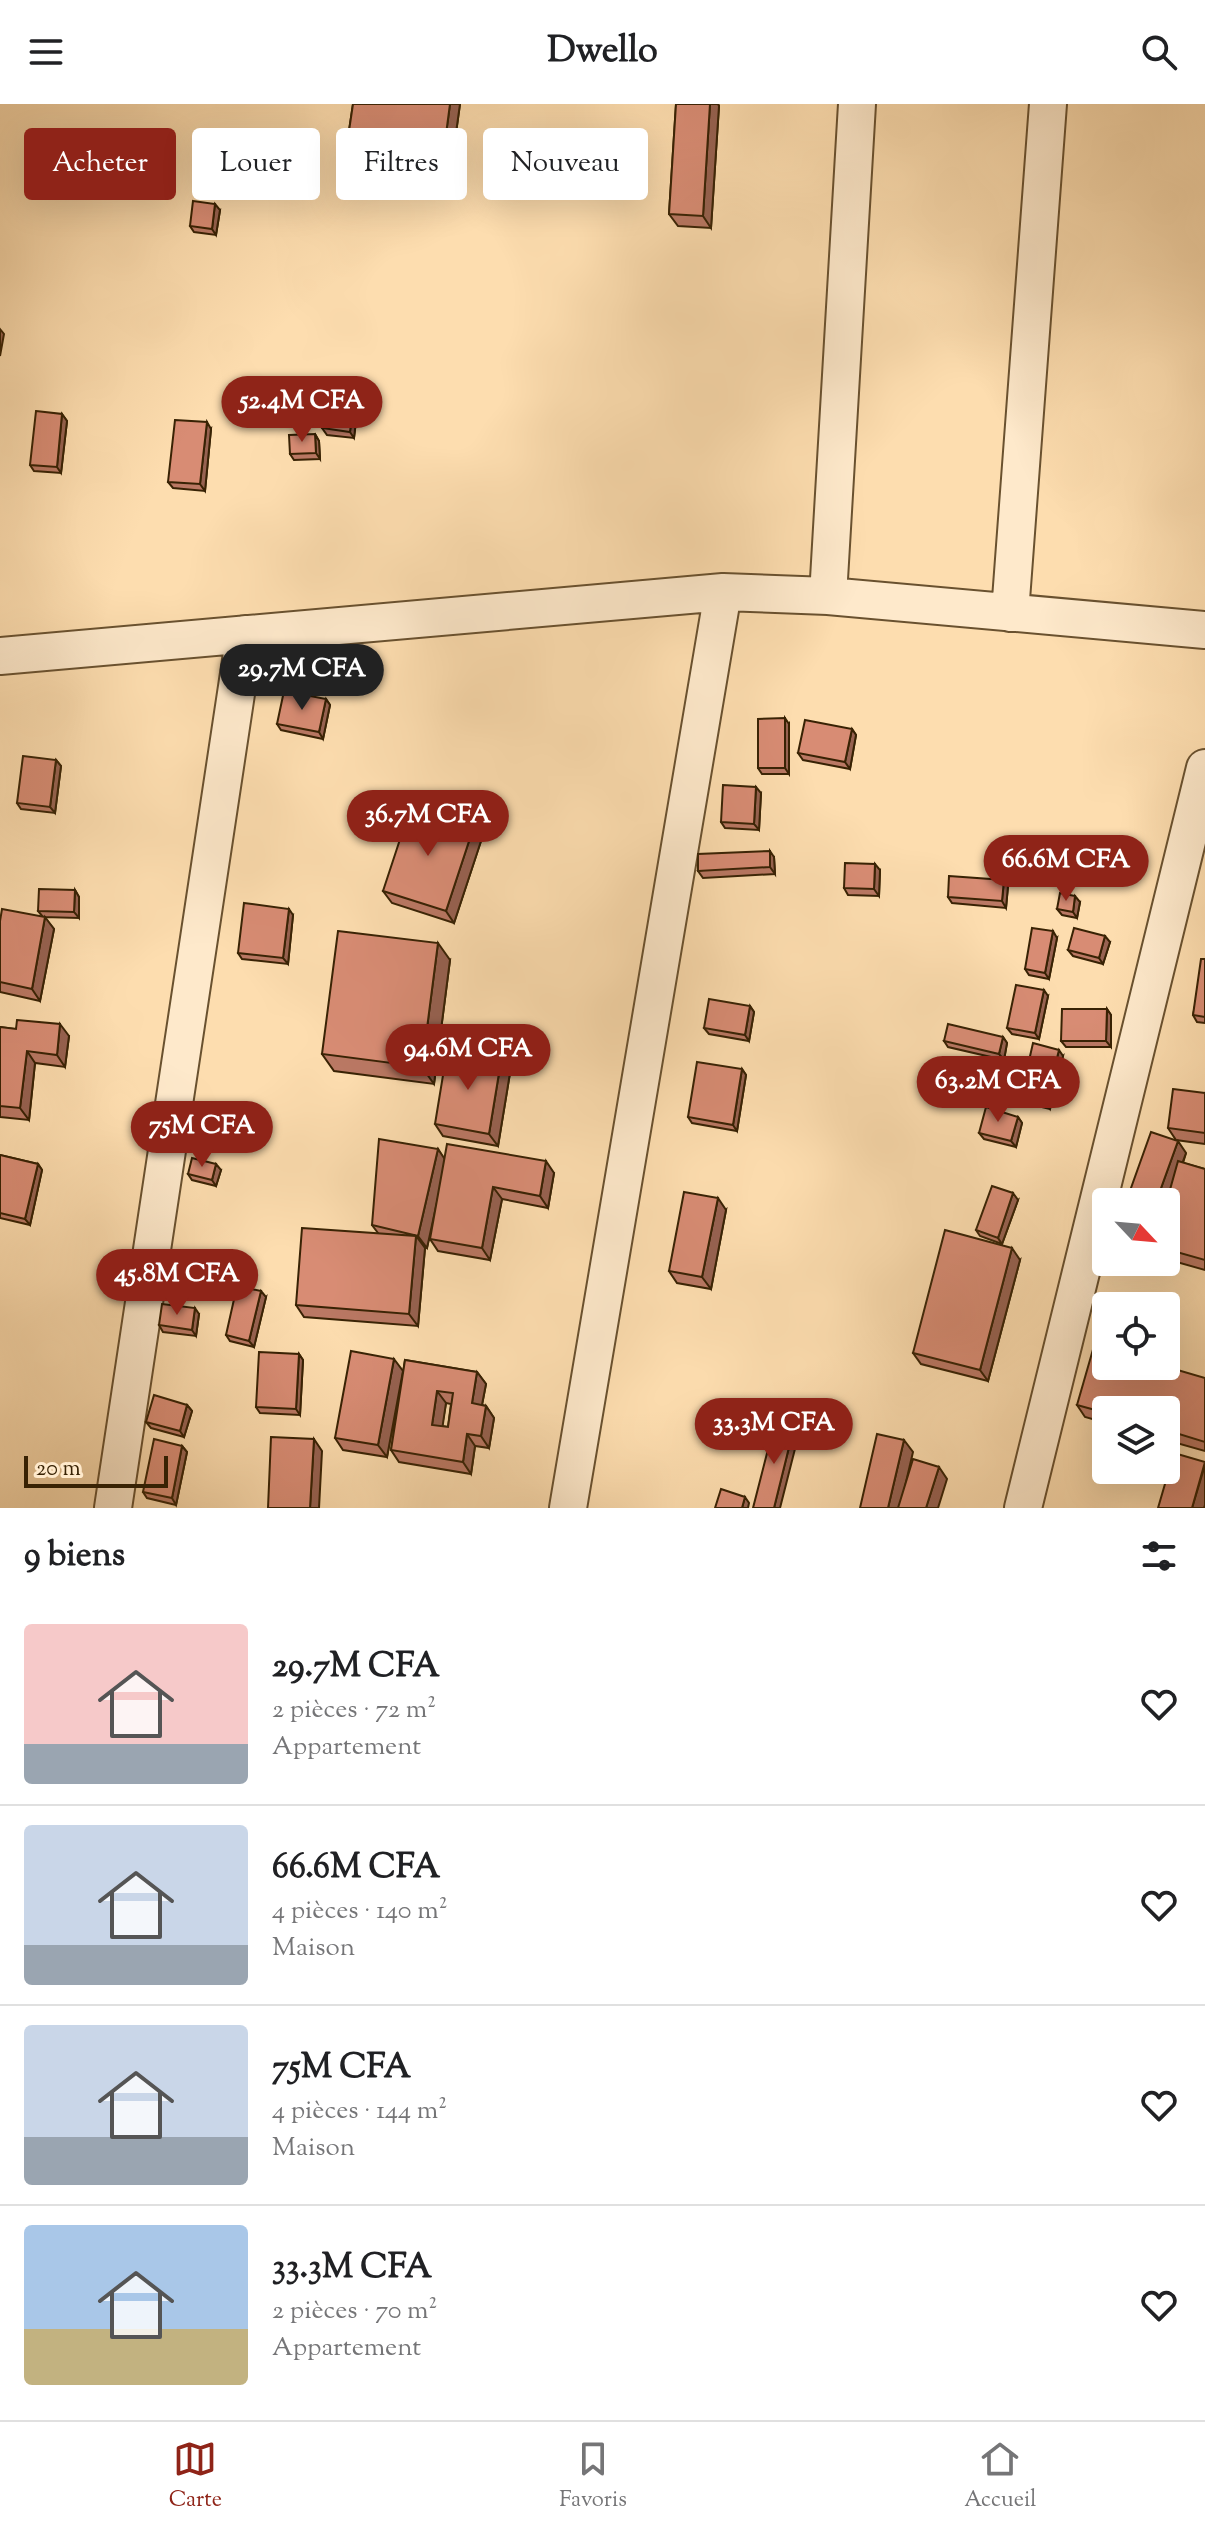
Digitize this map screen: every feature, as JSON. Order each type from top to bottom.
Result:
[{"type":"street","points":[[828,596],[857,104]]},
{"type":"street","points":[[1010,613],[1048,104]]},
{"type":"street","points":[[568,1508],[723,592]]},
{"type":"street","points":[[0,656],[723,592],[828,596],[1205,630]]},
{"type":"street","points":[[113,1508],[245,634]]},
{"type":"street","points":[[1023,1508],[1205,768]]},
{"type":"building","points":[[353,104],[450,104],[447,128],[349,128]]},
{"type":"building","points":[[676,104],[710,104],[703,216],[669,214]]},
{"type":"building","points":[[193,201],[215,204],[212,229],[190,226]]},
{"type":"building","points":[[36,411],[62,414],[57,467],[30,465]]},
{"type":"building","points":[[324,412],[352,415],[350,432],[322,428]]},
{"type":"building","points":[[175,420],[207,422],[200,484],[168,482]]},
{"type":"building","points":[[315,434],[316,453],[290,454],[289,435]]},
{"type":"building","points":[[284,691],[326,699],[319,732],[277,724]]},
{"type":"building","points":[[785,718],[785,768],[758,768],[758,719]]},
{"type":"building","points":[[805,720],[852,729],[845,762],[798,753]]},
{"type":"building","points":[[23,756],[56,760],[50,807],[17,803]]},
{"type":"building","points":[[723,785],[756,787],[754,824],[721,822]]},
{"type":"building","points":[[411,806],[474,826],[446,911],[383,891]]},
{"type":"building","points":[[770,851],[770,867],[698,871],[698,854]]},
{"type":"building","points":[[845,863],[875,864],[874,889],[844,888]]},
{"type":"building","points":[[949,876],[1004,880],[1002,901],[948,897]]},
{"type":"building","points":[[39,889],[75,890],[74,912],[38,911]]},
{"type":"building","points":[[1060,893],[1075,896],[1073,912],[1057,909]]},
{"type":"building","points":[[244,903],[289,909],[283,958],[238,953]]},
{"type":"building","points":[[2,909],[45,917],[32,989],[0,982]]},
{"type":"building","points":[[1032,928],[1053,931],[1045,973],[1025,969]]},
{"type":"building","points":[[1074,928],[1105,936],[1099,958],[1068,950]]},
{"type":"building","points":[[338,931],[438,943],[422,1067],[322,1054]]},
{"type":"building","points":[[1201,959],[1205,959],[1205,1017],[1193,1015]]},
{"type":"building","points":[[1016,985],[1044,990],[1035,1033],[1007,1028]]},
{"type":"building","points":[[709,999],[750,1006],[745,1035],[704,1028]]},
{"type":"building","points":[[1062,1009],[1107,1009],[1106,1041],[1061,1041]]},
{"type":"building","points":[[17,1020],[60,1024],[57,1055],[27,1051],[20,1108],[0,1106],[0,1027],[16,1029]]},
{"type":"building","points":[[948,1024],[1003,1037],[999,1054],[944,1041]]},
{"type":"building","points":[[1033,1043],[1059,1050],[1046,1103],[1021,1096]]},
{"type":"building","points":[[447,1051],[501,1061],[489,1134],[435,1124]]},
{"type":"building","points":[[697,1062],[742,1069],[733,1125],[688,1117]]},
{"type":"building","points":[[1173,1089],[1205,1093],[1205,1133],[1168,1128]]},
{"type":"building","points":[[986,1107],[1018,1117],[1011,1141],[979,1133]]},
{"type":"building","points":[[1151,1132],[1178,1141],[1161,1188],[1131,1188]]},
{"type":"building","points":[[379,1139],[438,1149],[418,1236],[372,1225]]},
{"type":"building","points":[[447,1144],[546,1161],[540,1196],[493,1187],[482,1248],[430,1239]]},
{"type":"building","points":[[0,1155],[38,1164],[25,1219],[0,1213]]},
{"type":"building","points":[[192,1158],[216,1164],[212,1180],[188,1174]]},
{"type":"building","points":[[1178,1161],[1205,1169],[1205,1260],[1180,1253],[1180,1188],[1170,1188]]},
{"type":"building","points":[[992,1186],[1013,1193],[998,1238],[976,1230]]},
{"type":"building","points":[[684,1192],[718,1198],[702,1277],[669,1271]]},
{"type":"building","points":[[302,1228],[416,1236],[409,1314],[296,1305]]},
{"type":"building","points":[[945,1230],[1012,1248],[980,1370],[913,1353]]},
{"type":"building","points":[[175,1251],[195,1255],[188,1290],[167,1286]]},
{"type":"building","points":[[237,1286],[261,1291],[249,1341],[226,1335]]},
{"type":"building","points":[[162,1304],[195,1308],[192,1330],[159,1325]]},
{"type":"building","points":[[351,1351],[394,1359],[378,1445],[335,1438]]},
{"type":"building","points":[[259,1352],[299,1354],[296,1409],[256,1407]]},
{"type":"building","points":[[1092,1353],[1092,1380],[1180,1380],[1180,1371],[1205,1378],[1205,1442],[1180,1434],[1180,1396],[1092,1396],[1092,1409],[1077,1405]]},
{"type":"building","points":[[405,1360],[477,1372],[472,1403],[486,1406],[481,1436],[467,1434],[463,1462],[391,1450]],"holes":[[[437,1391],[453,1393],[448,1427],[432,1425]]]},
{"type":"building","points":[[154,1395],[187,1405],[180,1431],[146,1422]]},
{"type":"building","points":[[775,1422],[794,1427],[774,1508],[753,1508]]},
{"type":"building","points":[[877,1434],[904,1440],[888,1508],[860,1508]]},
{"type":"building","points":[[271,1437],[314,1439],[310,1508],[268,1508]]},
{"type":"building","points":[[154,1439],[182,1446],[172,1498],[143,1492]]},
{"type":"building","points":[[1180,1455],[1205,1462],[1192,1508],[1158,1508],[1165,1484],[1180,1484]]},
{"type":"building","points":[[913,1459],[939,1467],[926,1508],[898,1508]]},
{"type":"building","points":[[721,1489],[745,1497],[742,1508],[715,1508]]}]
